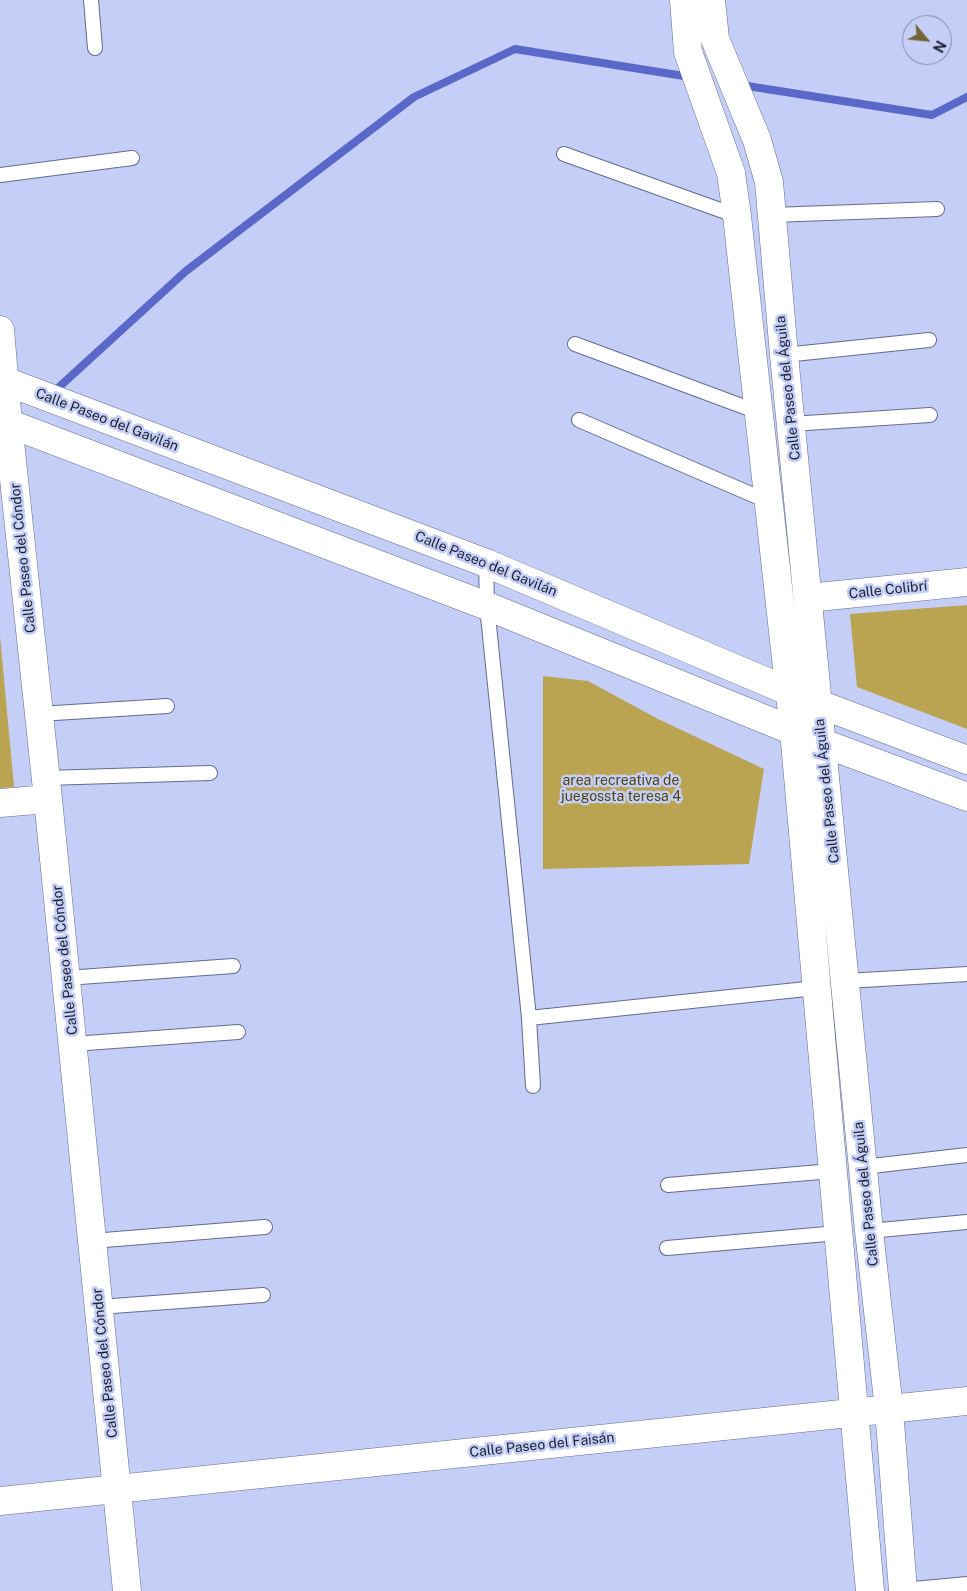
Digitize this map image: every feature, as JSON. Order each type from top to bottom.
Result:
[{"type":"street","name":"Calle Paseo del Águila","points":[[684,0],[688,52],[731,173],[737,216],[788,691],[794,731],[870,1591]]},
{"type":"street","name":"Calle Paseo del Águila","points":[[711,0],[715,39],[758,140],[769,182],[784,355],[888,1409],[903,1590]]},
{"type":"street","name":"Calle Paseo del Cóndor","points":[[0,330],[4,421],[47,789],[127,1591]]},
{"type":"street","name":"Calle Paseo del Gavilán","points":[[3,380],[486,563],[818,704],[967,760]]},
{"type":"street","points":[[4,421],[487,606],[822,743],[967,797]]},
{"type":"street","name":"Calle Colibrí","points":[[808,598],[967,582]]},
{"type":"street","points":[[0,803],[47,789]]},
{"type":"street","name":"Calle Paseo del Faisán","points":[[0,1502],[967,1401]]},
{"type":"lane","points":[[91,0],[95,48]]},
{"type":"lane","points":[[564,154],[737,216]]},
{"type":"lane","points":[[0,175],[132,158]]},
{"type":"lane","points":[[772,215],[937,209]]},
{"type":"lane","points":[[784,355],[929,340]]},
{"type":"lane","points":[[575,344],[758,412]]},
{"type":"lane","points":[[791,424],[930,415]]},
{"type":"lane","points":[[579,420],[767,501]]},
{"type":"lane","points":[[486,563],[487,606],[529,1018],[533,1086]]},
{"type":"lane","points":[[39,714],[167,706]]},
{"type":"lane","points":[[47,789],[210,773]]},
{"type":"lane","points":[[66,978],[233,966]]},
{"type":"lane","points":[[846,981],[967,974]]},
{"type":"lane","points":[[529,1018],[816,988]]},
{"type":"lane","points":[[73,1044],[238,1032]]},
{"type":"lane","points":[[863,1167],[967,1155]]},
{"type":"lane","points":[[668,1185],[832,1171]]},
{"type":"lane","points":[[870,1231],[967,1222]]},
{"type":"lane","points":[[92,1242],[265,1227]]},
{"type":"lane","points":[[667,1248],[838,1233]]},
{"type":"lane","points":[[99,1307],[262,1295]]},
{"type":"lane","points":[[903,1590],[967,1584]]},
{"type":"green space","points":[[967,605],[967,729],[857,687],[850,614]]},
{"type":"green space","points":[[0,636],[14,787],[0,788]]},
{"type":"green space","name":"area recreativa de juegossta teresa 4","points":[[543,676],[588,681],[658,719],[764,769],[749,864],[543,869]]},
{"type":"waterway","points":[[58,388],[186,271],[414,97],[515,49],[690,77]]},
{"type":"waterway","points":[[741,85],[932,115],[967,97]]}]
